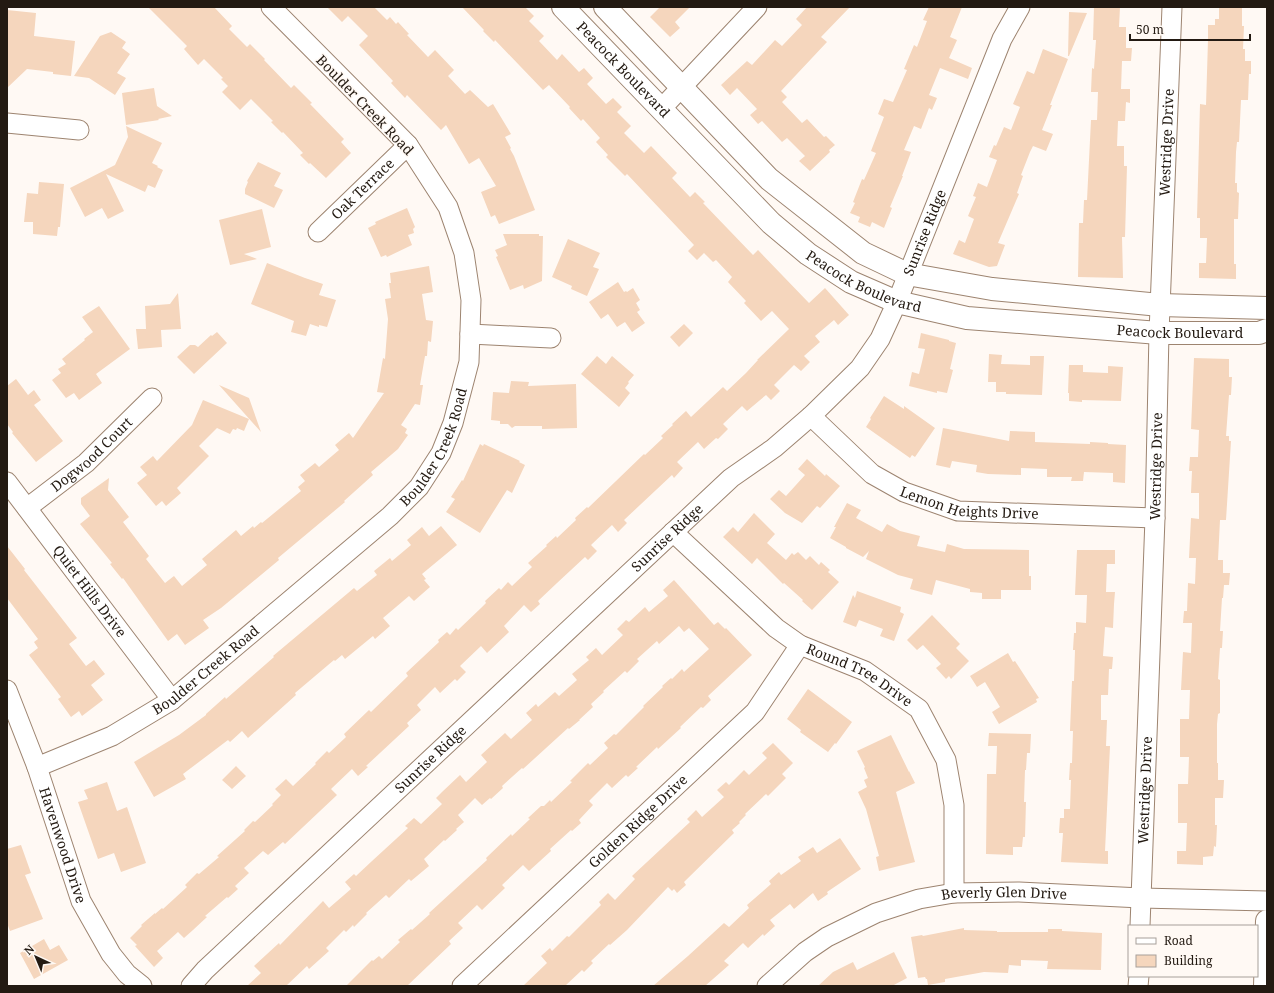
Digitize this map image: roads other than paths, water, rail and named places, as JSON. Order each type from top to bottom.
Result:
[{"type":"street","name":"Boulder Creek Road","points":[[37,767],[112,736],[172,700],[390,516],[419,487],[441,453],[452,423],[469,362],[471,300],[464,253],[448,207],[408,145],[271,7]]},
{"type":"street","name":"Peacock Boulevard","points":[[562,7],[771,224],[808,254],[851,282],[897,302],[967,318],[1159,333],[1259,333],[1267,330]]},
{"type":"street","name":"Peacock Boulevard","points":[[605,7],[769,179],[863,253],[907,274],[992,289],[1160,305],[1267,308]]},
{"type":"street","points":[[661,109],[756,7]]},
{"type":"street","name":"Sunrise Ridge","points":[[191,986],[204,970],[731,478],[774,448],[811,416],[860,368],[880,339],[897,302],[1002,39],[1020,7]]},
{"type":"street","name":"Westridge Drive","points":[[1140,925],[1155,518],[1159,333],[1172,7]]},
{"type":"street","points":[[7,123],[79,130]]},
{"type":"street","name":"Oak Terrace","points":[[318,232],[408,145]]},
{"type":"street","points":[[470,334],[551,338]]},
{"type":"street","name":"Dogwood Court","points":[[27,508],[86,463],[152,398]]},
{"type":"street","name":"Lemon Heights Drive","points":[[811,416],[872,474],[904,492],[958,511],[1155,518]]},
{"type":"street","name":"Quiet Hills Drive","points":[[7,482],[172,700]]},
{"type":"street","name":"Round Tree Drive","points":[[673,532],[776,628],[800,645],[865,671],[919,709],[946,760],[954,805],[954,893]]},
{"type":"street","name":"Golden Ridge Drive","points":[[462,986],[755,712],[800,645]]},
{"type":"street","name":"Havenwood Drive","points":[[7,690],[37,767],[81,901],[111,954],[127,974],[142,986]]},
{"type":"street","name":"Beverly Glen Drive","points":[[767,986],[805,952],[827,937],[883,911],[919,899],[954,893],[1019,892],[1141,898],[1267,901]]},
{"type":"street","points":[[1265,986],[1267,921]]}]
